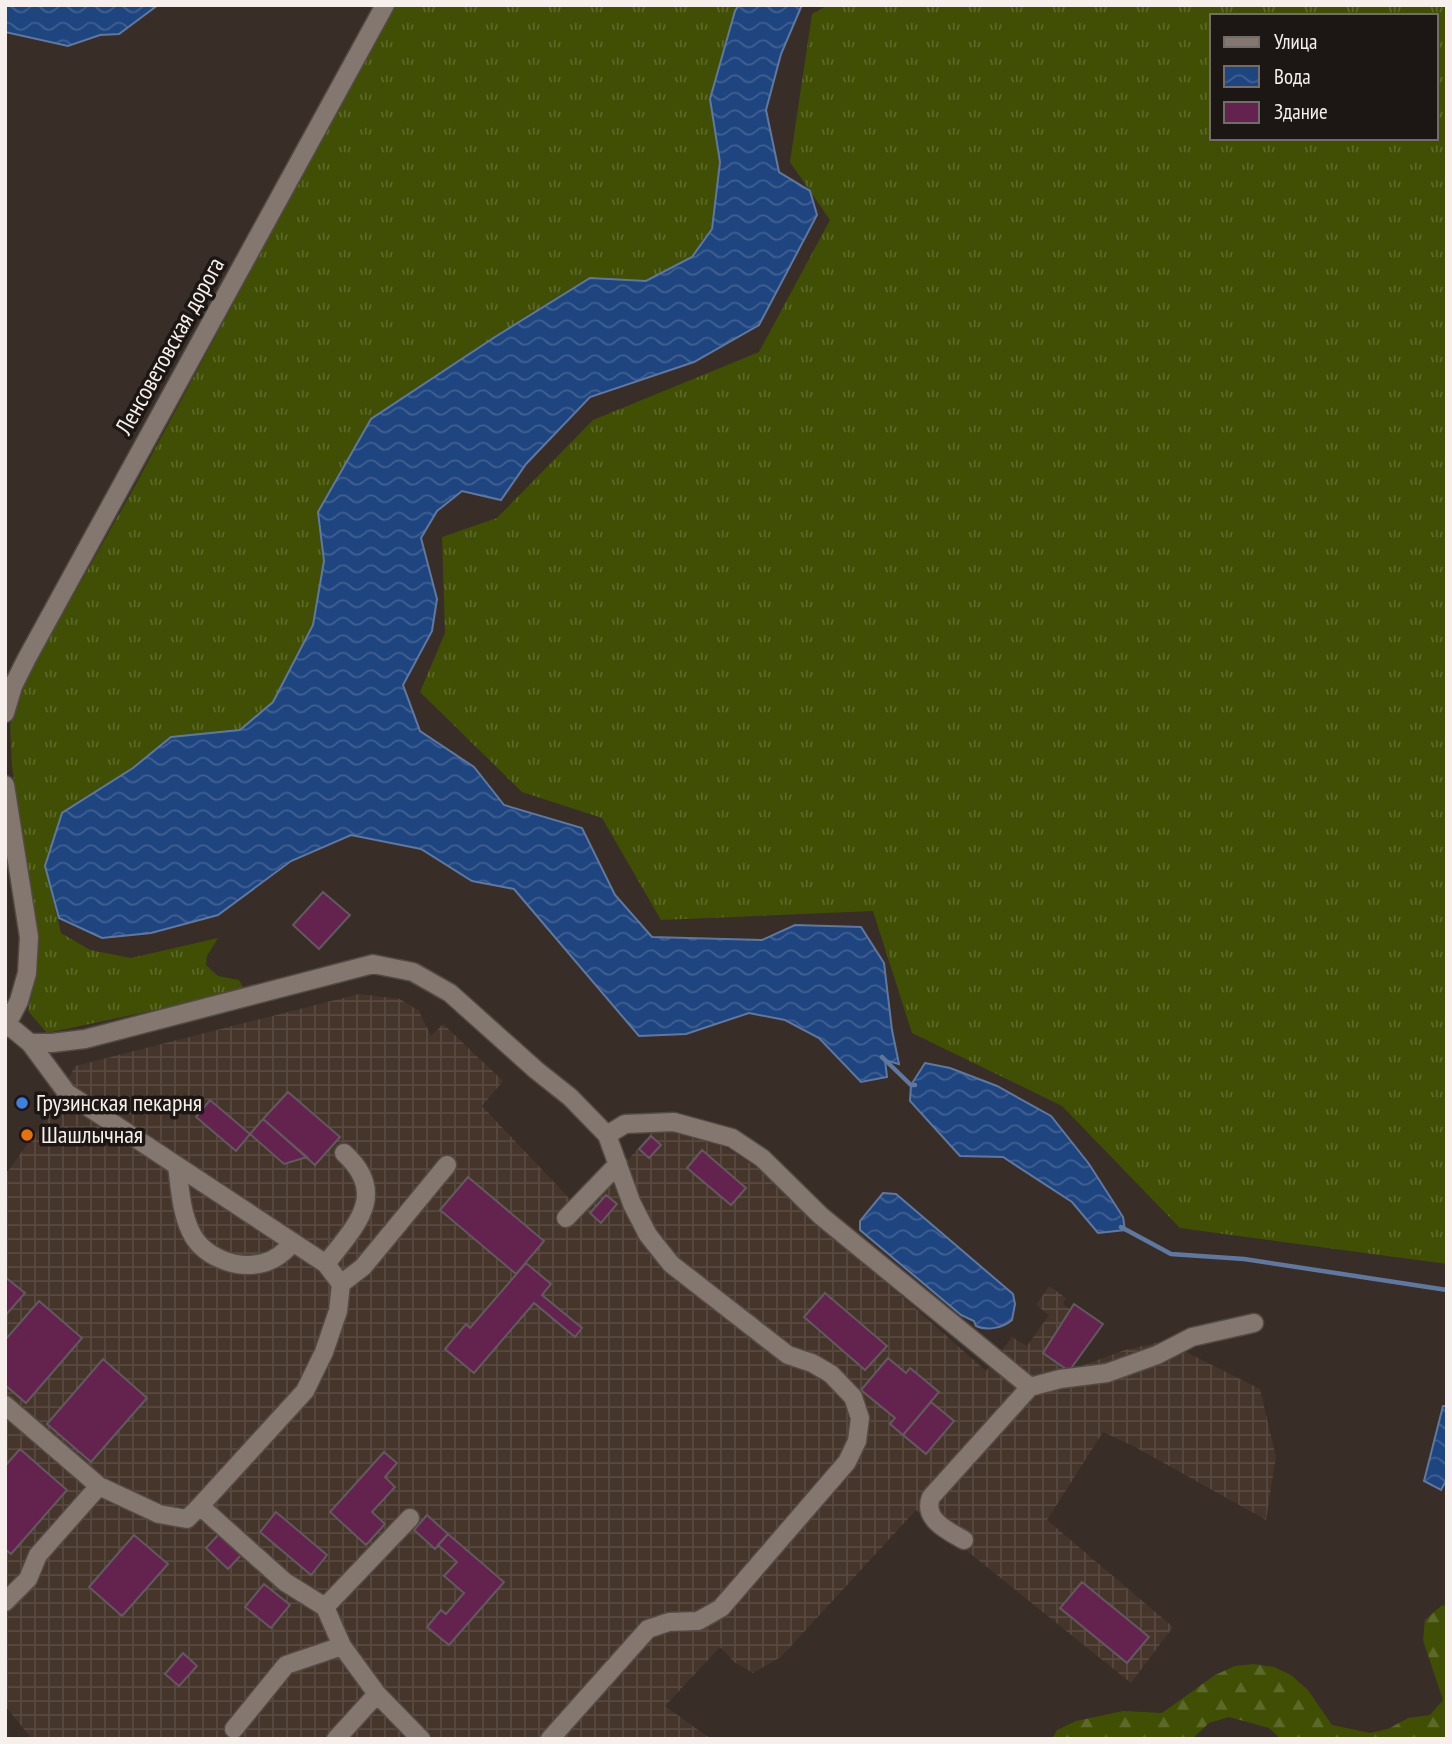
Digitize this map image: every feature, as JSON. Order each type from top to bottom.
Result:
[{"type":"street","name":"Ленсоветовская дорога","points":[[5,713],[13,686],[27,658],[385,5]]},
{"type":"street","points":[[5,785],[29,937],[27,973],[19,1001],[6,1026],[30,1043],[67,1093],[326,1264],[341,1284],[338,1311],[324,1352],[305,1391],[187,1519],[159,1514],[99,1486],[5,1405]]},
{"type":"street","points":[[30,1043],[85,1039],[373,964],[413,971],[450,993],[570,1097],[607,1135],[632,1204],[648,1235],[671,1264],[788,1355],[812,1363],[831,1374],[853,1397],[860,1418],[859,1430],[857,1441],[847,1461],[721,1608],[698,1621],[669,1622],[648,1629],[550,1739]]},
{"type":"street","points":[[607,1135],[625,1124],[674,1122],[732,1138],[762,1158],[821,1216],[1030,1387]]},
{"type":"street","points":[[326,1264],[362,1217],[365,1202],[365,1182],[360,1167],[344,1153]]},
{"type":"street","points":[[566,1217],[618,1164]]},
{"type":"street","points":[[341,1284],[363,1267],[447,1165]]},
{"type":"street","points":[[177,1166],[190,1230],[201,1248],[220,1259],[243,1264],[262,1263],[282,1254],[293,1242]]},
{"type":"street","points":[[964,1540],[944,1529],[930,1514],[928,1505],[931,1497],[1030,1387],[1060,1379],[1107,1373],[1157,1355],[1192,1337],[1254,1323]]},
{"type":"street","points":[[5,1602],[28,1579],[38,1555],[99,1486]]},
{"type":"street","points":[[200,1506],[285,1582],[325,1607],[342,1646],[377,1695],[421,1739]]},
{"type":"street","points":[[325,1607],[410,1518]]},
{"type":"street","points":[[234,1729],[286,1665],[342,1646]]},
{"type":"street","points":[[336,1739],[377,1695]]},
{"type":"shaded area","points":[[359,994],[400,999],[419,1011],[431,1036],[443,1024],[503,1081],[482,1106],[583,1213],[651,1133],[678,1131],[719,1143],[760,1170],[986,1371],[1012,1337],[1027,1346],[1049,1315],[1036,1305],[1049,1286],[1066,1298],[1063,1304],[1070,1309],[1074,1304],[1103,1324],[1070,1370],[1125,1350],[1181,1337],[1184,1351],[1260,1389],[1276,1457],[1266,1520],[1103,1432],[1047,1520],[1173,1627],[1131,1683],[916,1510],[781,1657],[753,1673],[734,1662],[720,1647],[665,1706],[711,1739],[32,1739],[5,1706],[5,1175],[55,1106],[75,1066]]},
{"type":"green space","points":[[394,5],[739,5],[710,99],[720,162],[712,229],[692,257],[646,281],[589,278],[371,419],[318,512],[324,561],[313,625],[273,702],[240,730],[171,737],[133,768],[62,813],[45,866],[61,933],[90,950],[131,958],[218,938],[207,956],[206,965],[218,976],[239,980],[245,991],[47,1033],[28,1011],[36,972],[38,935],[12,767],[10,725],[19,697]]},
{"type":"green space","points":[[828,5],[1447,5],[1447,1264],[1180,1228],[1062,1106],[912,1033],[873,911],[661,920],[602,818],[522,792],[420,692],[445,633],[442,537],[497,518],[593,420],[759,352],[830,220],[790,162],[812,14]]},
{"type":"green space","points":[[1447,1605],[1447,1739],[1281,1739],[1269,1728],[1229,1717],[1209,1723],[1192,1739],[1052,1739],[1057,1730],[1076,1721],[1123,1711],[1162,1713],[1215,1675],[1235,1666],[1254,1664],[1274,1667],[1291,1675],[1308,1690],[1332,1725],[1370,1733],[1388,1729],[1408,1718],[1430,1715],[1443,1700],[1423,1640],[1425,1620],[1441,1606]]},
{"type":"water","points":[[5,5],[158,5],[119,34],[100,35],[68,46],[5,32]]},
{"type":"water","points":[[739,5],[802,5],[781,54],[766,110],[779,172],[810,191],[817,215],[759,325],[694,362],[590,397],[526,464],[501,500],[462,491],[437,511],[421,538],[437,599],[432,631],[403,685],[420,731],[474,767],[504,805],[582,828],[615,895],[652,937],[762,940],[795,925],[861,927],[884,963],[899,1064],[885,1060],[887,1077],[861,1082],[819,1038],[785,1020],[749,1013],[686,1034],[639,1036],[514,889],[472,881],[421,849],[351,835],[291,861],[218,915],[151,933],[102,938],[59,918],[45,866],[62,813],[133,768],[171,737],[240,730],[273,702],[313,625],[324,561],[318,512],[371,419],[590,278],[646,281],[692,257],[712,229],[720,162],[710,99]]},
{"type":"water","points":[[925,1063],[950,1068],[997,1086],[1051,1116],[1089,1164],[1123,1217],[1125,1230],[1098,1233],[1072,1202],[1003,1157],[960,1156],[910,1101],[911,1085]]},
{"type":"water","points":[[883,1193],[896,1194],[1013,1294],[1015,1304],[1012,1320],[995,1328],[976,1326],[974,1321],[961,1315],[860,1230],[860,1221]]},
{"type":"water","points":[[1443,1406],[1447,1406],[1447,1479],[1441,1490],[1424,1481]]},
{"type":"building","points":[[323,892],[350,915],[319,949],[293,925]]},
{"type":"building","points":[[288,1092],[340,1137],[315,1165],[263,1119]]},
{"type":"building","points":[[210,1100],[250,1134],[236,1151],[196,1117]]},
{"type":"building","points":[[263,1119],[307,1157],[284,1164],[250,1134]]},
{"type":"building","points":[[651,1136],[661,1145],[649,1158],[639,1149]]},
{"type":"building","points":[[702,1150],[746,1188],[731,1205],[687,1168]]},
{"type":"building","points":[[468,1177],[544,1241],[516,1274],[440,1210]]},
{"type":"building","points":[[606,1195],[617,1204],[601,1223],[590,1213]]},
{"type":"building","points":[[526,1263],[551,1284],[542,1295],[582,1328],[575,1337],[534,1303],[474,1373],[445,1349],[466,1324],[470,1328]]},
{"type":"building","points":[[5,1277],[25,1293],[5,1316]]},
{"type":"building","points":[[825,1293],[887,1346],[865,1370],[804,1317]]},
{"type":"building","points":[[39,1301],[82,1338],[26,1403],[5,1385],[5,1340]]},
{"type":"building","points":[[1074,1304],[1103,1324],[1069,1371],[1043,1353]]},
{"type":"building","points":[[888,1358],[906,1373],[910,1368],[939,1392],[903,1435],[890,1424],[895,1418],[861,1390]]},
{"type":"building","points":[[103,1359],[147,1398],[91,1462],[47,1424]]},
{"type":"building","points":[[931,1402],[954,1421],[926,1454],[903,1435]]},
{"type":"building","points":[[20,1449],[67,1490],[11,1554],[5,1549],[5,1466]]},
{"type":"building","points":[[384,1452],[397,1463],[385,1477],[395,1487],[372,1512],[385,1524],[366,1545],[330,1512]]},
{"type":"building","points":[[276,1512],[327,1555],[311,1575],[260,1532]]},
{"type":"building","points":[[427,1515],[448,1534],[435,1549],[414,1530]]},
{"type":"building","points":[[221,1532],[243,1553],[228,1569],[206,1548]]},
{"type":"building","points":[[448,1534],[504,1582],[449,1645],[427,1627],[441,1610],[446,1614],[464,1593],[444,1576],[457,1562],[438,1545]]},
{"type":"building","points":[[134,1535],[168,1564],[122,1616],[89,1587]]},
{"type":"building","points":[[1082,1582],[1149,1637],[1127,1663],[1060,1608]]},
{"type":"building","points":[[264,1584],[290,1605],[271,1628],[245,1607]]},
{"type":"building","points":[[183,1653],[197,1666],[179,1686],[165,1674]]},
{"type":"waterway","points":[[882,1057],[911,1085],[915,1085]]},
{"type":"waterway","points":[[1121,1227],[1171,1254],[1244,1259],[1447,1290]]},
{"type":"place","name":"Грузинская пекарня","points":[[22,1103]]},
{"type":"place","name":"Шашлычная","points":[[27,1135]]}]
